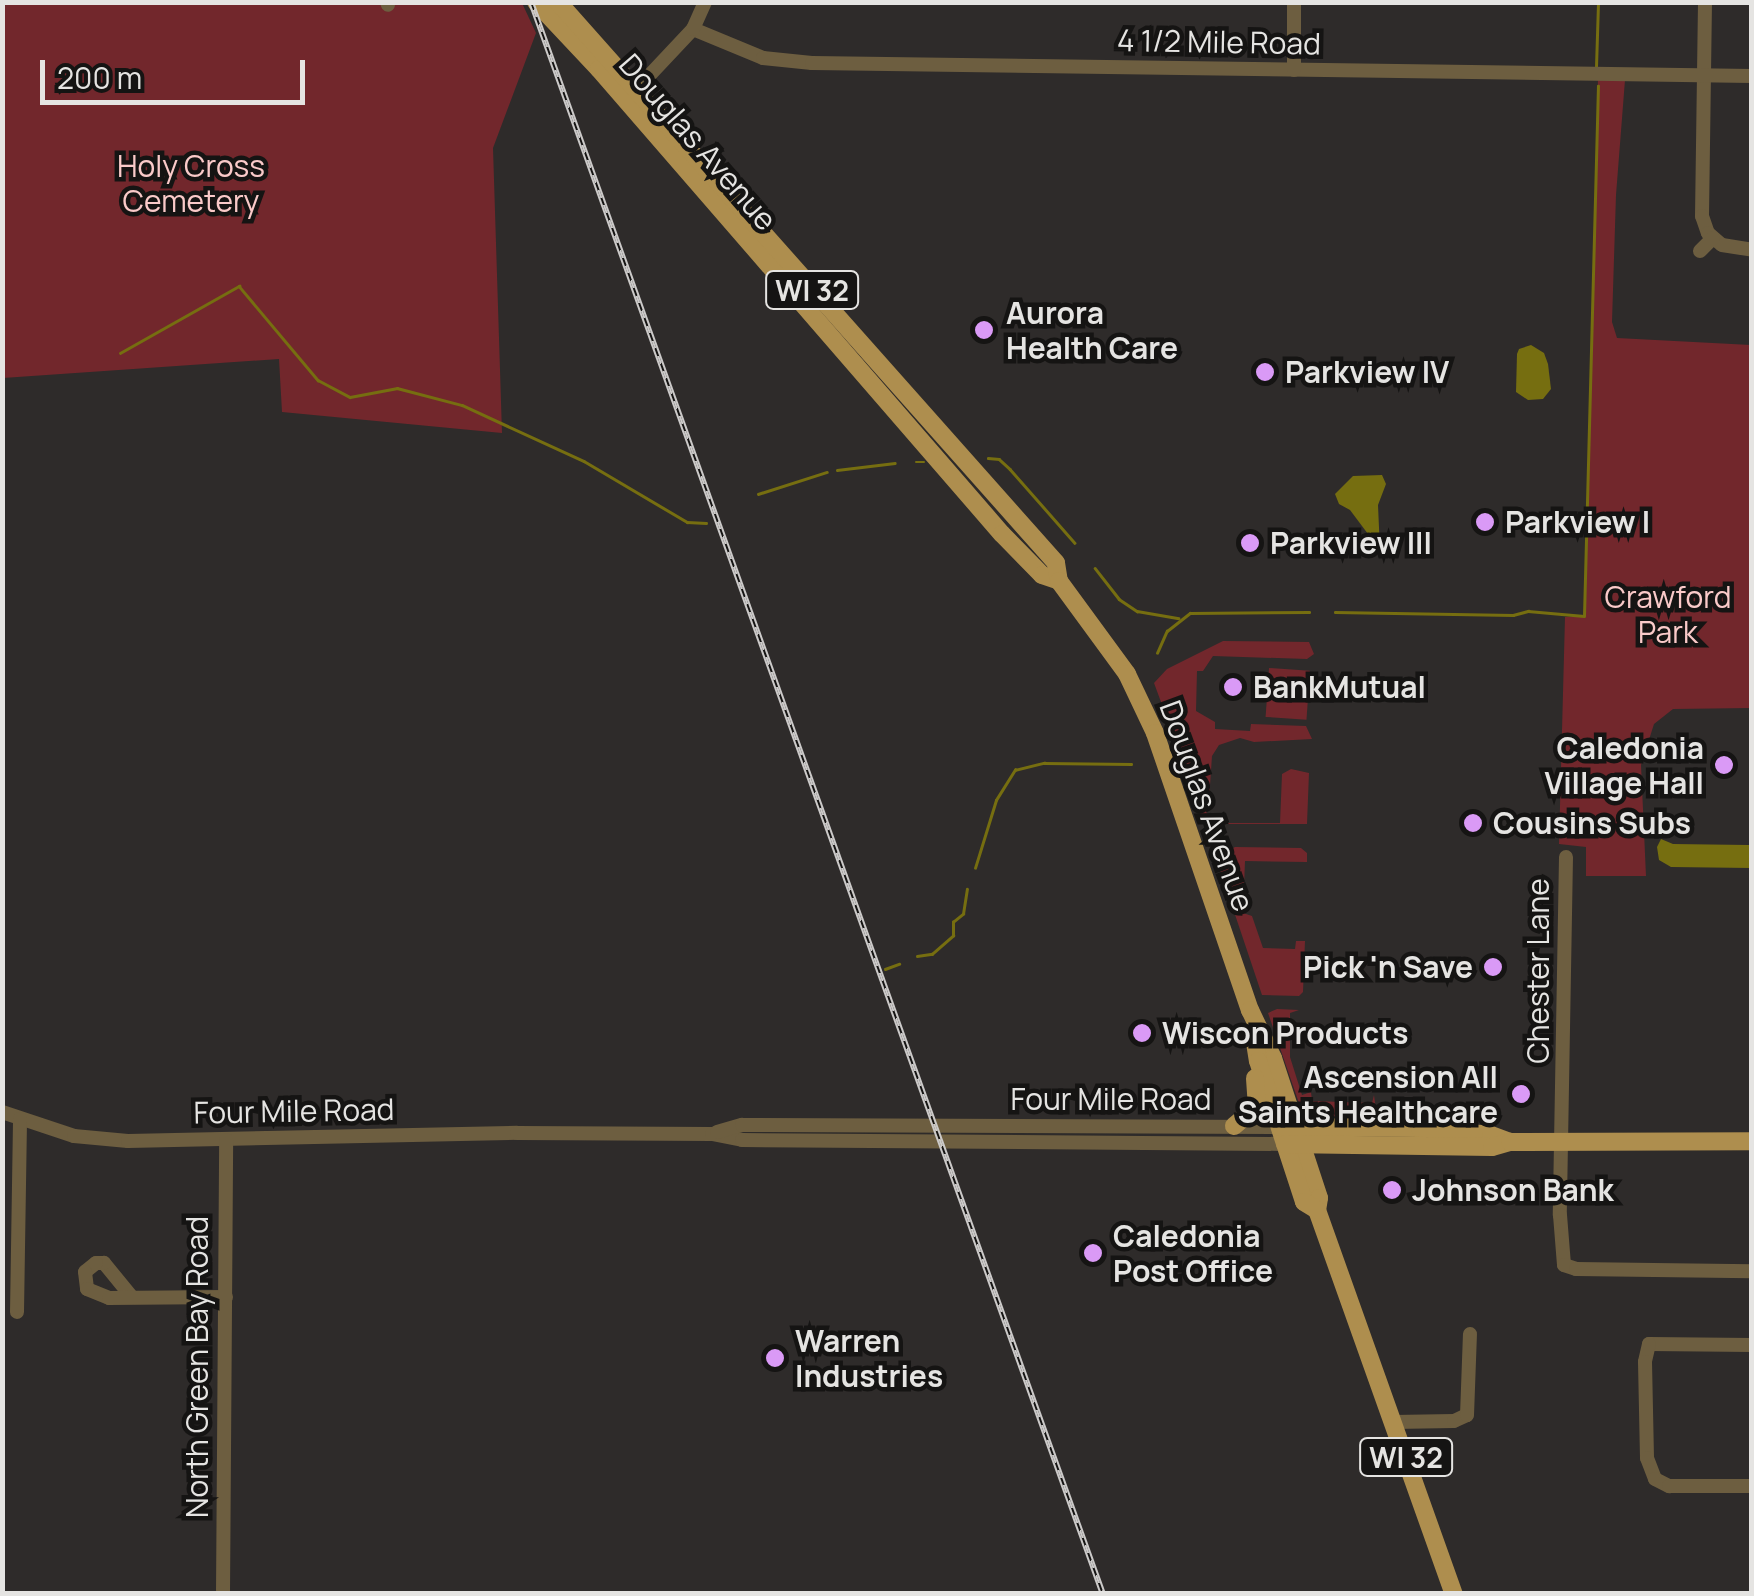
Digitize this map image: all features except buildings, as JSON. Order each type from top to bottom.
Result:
[{"type":"main road","name":"Douglas Avenue","points":[[536,2],[632,94]]},
{"type":"main road","name":"Douglas Avenue","points":[[558,2],[632,94],[1056,564],[1059,581],[1109,644],[1142,703],[1250,1010],[1273,1058],[1304,1202],[1317,1210]]},
{"type":"main road","name":"Douglas Avenue","points":[[1250,1010],[1260,1068],[1312,1178],[1319,1198],[1317,1210],[1454,1594]]},
{"type":"main road","points":[[1234,1126],[1257,1107],[1254,1080],[1260,1068]]},
{"type":"main road","name":"Four Mile Road","points":[[1291,1135],[1420,1128],[1491,1134],[1510,1142]]},
{"type":"main road","name":"Four Mile Road","points":[[1291,1135],[1336,1145],[1492,1148],[1510,1142],[1752,1141]]},
{"type":"main road","points":[[1312,1178],[1321,1158],[1336,1145]]},
{"type":"street","points":[[632,94],[692,30],[705,2]]},
{"type":"street","points":[[1294,2],[1294,70]]},
{"type":"street","points":[[1705,2],[1701,209],[1713,238],[1732,249],[1752,250]]},
{"type":"street","name":"4 1/2 Mile Road","points":[[692,30],[763,58],[812,63],[1752,76]]},
{"type":"street","points":[[1700,251],[1713,238]]},
{"type":"street","name":"Chester Lane","points":[[1566,857],[1560,1234],[1564,1265],[1576,1269],[1752,1270]]},
{"type":"street","name":"Four Mile Road","points":[[2,1112],[94,1139],[712,1134],[742,1140],[1291,1135]]},
{"type":"street","points":[[17,1312],[20,1119]]},
{"type":"street","name":"Four Mile Road","points":[[712,1134],[742,1125],[1234,1126],[1291,1135]]},
{"type":"street","name":"North Green Bay Road","points":[[223,1594],[226,1140]]},
{"type":"street","points":[[131,1296],[226,1297]]},
{"type":"street","points":[[1394,1422],[1454,1420],[1467,1415],[1470,1334]]},
{"type":"street","points":[[1752,1345],[1649,1344],[1644,1362],[1650,1473],[1669,1486],[1752,1486]]},
{"type":"green space","name":"Holy Cross Cemetery","points":[[3,3],[522,3],[536,33],[493,148],[502,433],[282,412],[279,359],[3,378]]},
{"type":"green space","name":"Crawford Park","points":[[1598,79],[1625,80],[1612,322],[1617,338],[1751,345],[1751,708],[1673,709],[1654,724],[1641,765],[1646,876],[1586,876],[1586,847],[1559,844],[1565,617],[1584,616]]},
{"type":"green space","points":[[1223,641],[1309,642],[1314,654],[1307,659],[1213,656],[1203,671],[1197,671],[1196,711],[1215,722],[1215,729],[1250,731],[1251,724],[1306,726],[1312,739],[1254,742],[1240,738],[1219,745],[1212,756],[1209,800],[1199,805],[1154,683],[1167,669]]},
{"type":"green space","points":[[1269,668],[1310,671],[1306,720],[1266,717]]},
{"type":"green space","points":[[1291,769],[1309,773],[1307,824],[1211,824],[1202,819],[1198,808],[1202,806],[1214,823],[1280,823],[1282,774]]},
{"type":"green space","points":[[1235,847],[1301,848],[1307,853],[1307,862],[1245,861],[1243,913],[1252,916],[1263,948],[1295,949],[1296,941],[1305,941],[1303,992],[1299,996],[1262,995],[1216,858]]},
{"type":"green space","points":[[1277,1009],[1299,1010],[1290,1013],[1290,1057],[1302,1095],[1311,1092],[1312,1101],[1372,1103],[1374,1095],[1377,1117],[1316,1116],[1301,1109],[1268,1013]]},
{"type":"shaded area","points":[[1531,345],[1544,353],[1548,364],[1551,389],[1543,399],[1528,400],[1516,392],[1517,354],[1519,349]]},
{"type":"shaded area","points":[[1382,475],[1386,484],[1378,505],[1380,550],[1350,510],[1339,504],[1335,494],[1353,476]]},
{"type":"shaded area","points":[[1661,839],[1673,844],[1749,845],[1751,868],[1671,867],[1659,860],[1657,847]]},
{"type":"waterway","points":[[1596,67],[1598,2]]},
{"type":"waterway","points":[[1335,612],[1513,615],[1528,611],[1584,616],[1598,86]]},
{"type":"waterway","points":[[120,353],[239,286],[318,380],[350,397],[397,388],[462,405],[584,461],[687,522],[706,523]]},
{"type":"waterway","points":[[988,458],[999,459],[1010,469],[1075,543]]},
{"type":"waterway","points":[[916,462],[924,462]]},
{"type":"waterway","points":[[837,470],[895,463]]},
{"type":"waterway","points":[[758,494],[827,472]]},
{"type":"waterway","points":[[1095,568],[1119,599],[1137,611],[1178,618]]},
{"type":"waterway","points":[[1157,653],[1167,631],[1190,613],[1309,612]]},
{"type":"waterway","points":[[975,868],[996,800],[1015,770],[1044,763],[1131,764]]},
{"type":"waterway","points":[[917,956],[932,954],[953,936],[953,922],[963,914],[967,889]]},
{"type":"waterway","points":[[885,969],[899,964]]},
{"type":"railway","points":[[531,2],[1103,1594]]},
{"type":"place","name":"Aurora Health Care","points":[[984,330]]},
{"type":"place","name":"Parkview IV","points":[[1265,372]]},
{"type":"place","name":"Parkview I","points":[[1485,522]]},
{"type":"place","name":"Parkview III","points":[[1250,543]]},
{"type":"place","name":"BankMutual","points":[[1233,687]]},
{"type":"place","name":"Caledonia Village Hall","points":[[1724,765]]},
{"type":"place","name":"Cousins Subs","points":[[1473,823]]},
{"type":"place","name":"Pick 'n Save","points":[[1493,967]]},
{"type":"place","name":"Wiscon Products","points":[[1142,1033]]},
{"type":"place","name":"Ascension All Saints Healthcare","points":[[1521,1094]]},
{"type":"place","name":"Johnson Bank","points":[[1392,1190]]},
{"type":"place","name":"Caledonia Post Office","points":[[1093,1253]]},
{"type":"place","name":"Warren Industries","points":[[775,1358]]}]
